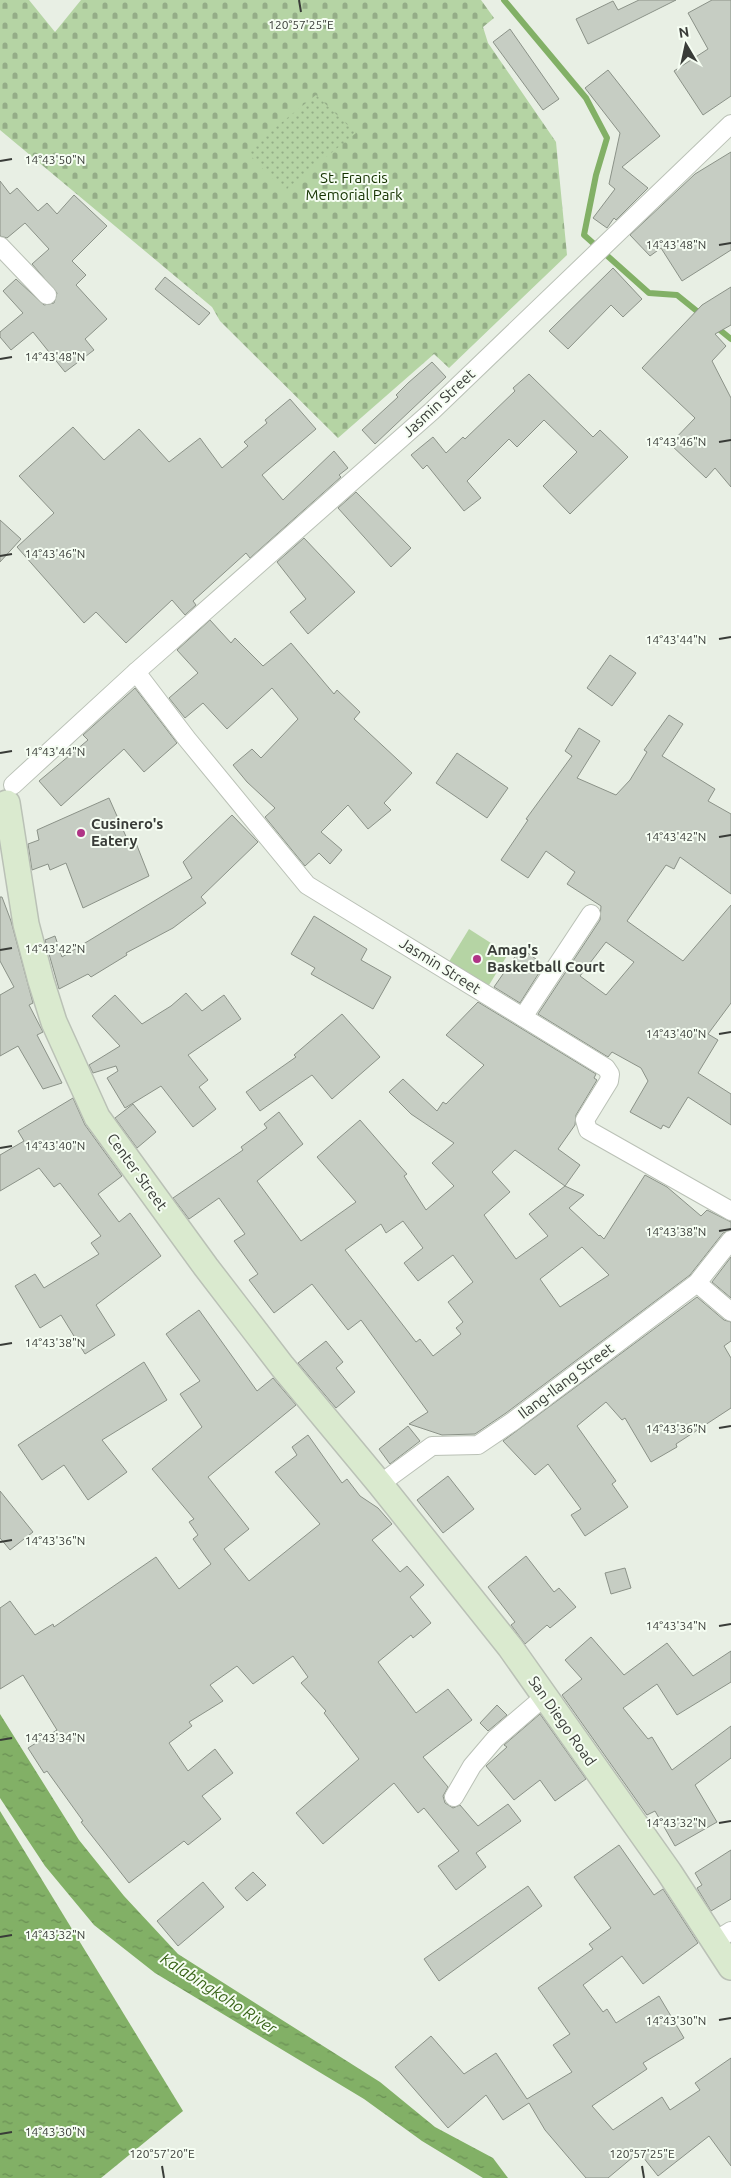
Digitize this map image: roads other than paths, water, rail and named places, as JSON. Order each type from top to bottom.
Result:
[{"type":"street","name":"Jasmin Street","points":[[10,794],[136,672],[432,411],[731,124]]},
{"type":"street","points":[[0,246],[47,295]]},
{"type":"street","name":"Jasmin Street","points":[[136,672],[187,739],[307,884],[606,1068],[610,1074],[609,1081],[585,1120],[588,1130],[731,1211]]},
{"type":"street","name":"Center Street","points":[[10,794],[26,924],[41,981],[54,1022],[97,1117],[212,1275],[282,1366],[380,1484]]},
{"type":"street","points":[[523,1017],[592,914]]},
{"type":"street","name":"Ilang-Ilang Street","points":[[380,1484],[432,1446],[478,1445],[697,1283],[731,1240]]},
{"type":"street","points":[[697,1283],[731,1312]]},
{"type":"street","name":"San Diego Road","points":[[380,1484],[510,1647],[544,1697],[723,1936],[731,1967]]},
{"type":"street","points":[[454,1797],[472,1766],[495,1739],[544,1697]]},
{"type":"water","name":"Kalabingkoho River","points":[[0,1714],[79,1840],[124,1896],[178,1954],[380,2082],[435,2127],[493,2158],[508,2178],[483,2178],[422,2141],[364,2099],[155,1973],[94,1925],[45,1866],[0,1798]]},
{"type":"water","points":[[0,1811],[183,2111],[101,2178],[0,2178]]},
{"type":"waterway","points":[[504,0],[586,98],[607,138],[596,175],[584,235],[649,293],[677,295],[703,316]]},
{"type":"waterway","points":[[715,326],[731,339]]},
{"type":"place","name":"Cusinero's Eatery","points":[[81,833]]},
{"type":"place","name":"Amag's Basketball Court","points":[[477,959]]},
{"type":"park label","name":"St. Francis Memorial Park","points":[[354,186]]}]
